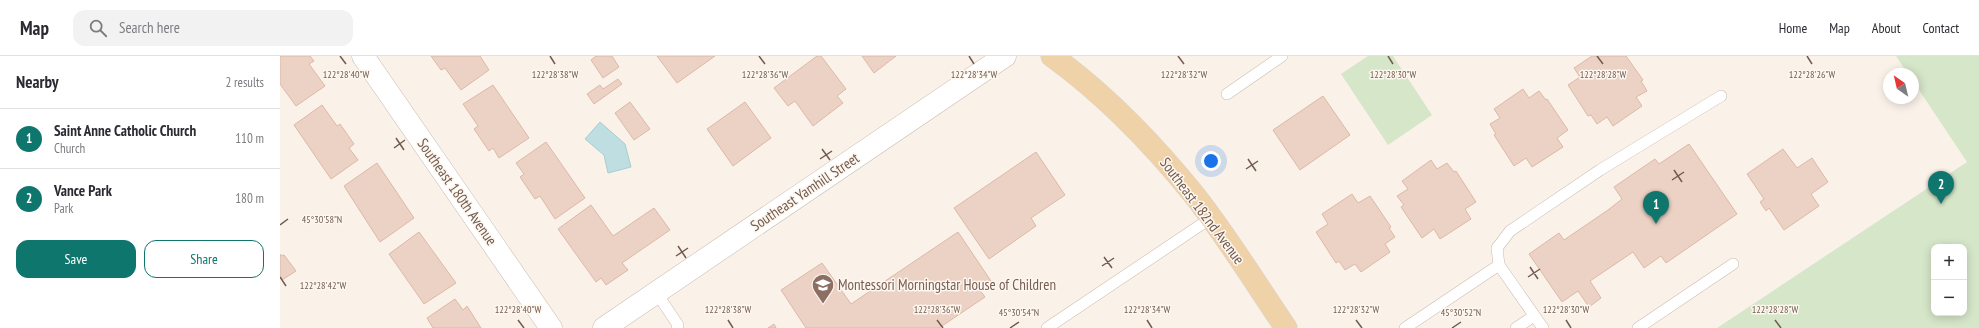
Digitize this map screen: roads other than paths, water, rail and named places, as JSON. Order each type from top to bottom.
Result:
[{"type":"main road","name":"Southeast 182nd Avenue","points":[[1052,56],[1097,92],[1133,125],[1164,159],[1211,218],[1286,328]]},
{"type":"street","name":"Southeast 180th Avenue","points":[[363,56],[551,328]]},
{"type":"street","name":"Southeast Yamhill Street","points":[[604,328],[1005,56]]},
{"type":"lane","points":[[1226,94],[1282,56]]},
{"type":"lane","points":[[1543,328],[1499,265],[1497,248],[1510,231],[1600,170],[1721,96]]},
{"type":"lane","points":[[1047,328],[1211,218]]},
{"type":"lane","points":[[1638,328],[1733,264]]},
{"type":"lane","points":[[1405,328],[1499,265]]},
{"type":"lane","points":[[656,292],[678,325],[677,328]]},
{"type":"lane","points":[[1516,328],[1534,316]]},
{"type":"water","points":[[600,122],[625,144],[631,167],[608,173],[604,155],[585,139]]},
{"type":"place","name":"Vance Park","points":[[1941,204]]},
{"type":"place","name":"Saint Anne Catholic Church","points":[[1656,224]]},
{"type":"place","name":"Montessori Morningstar House of Children","points":[[823,304]]}]
